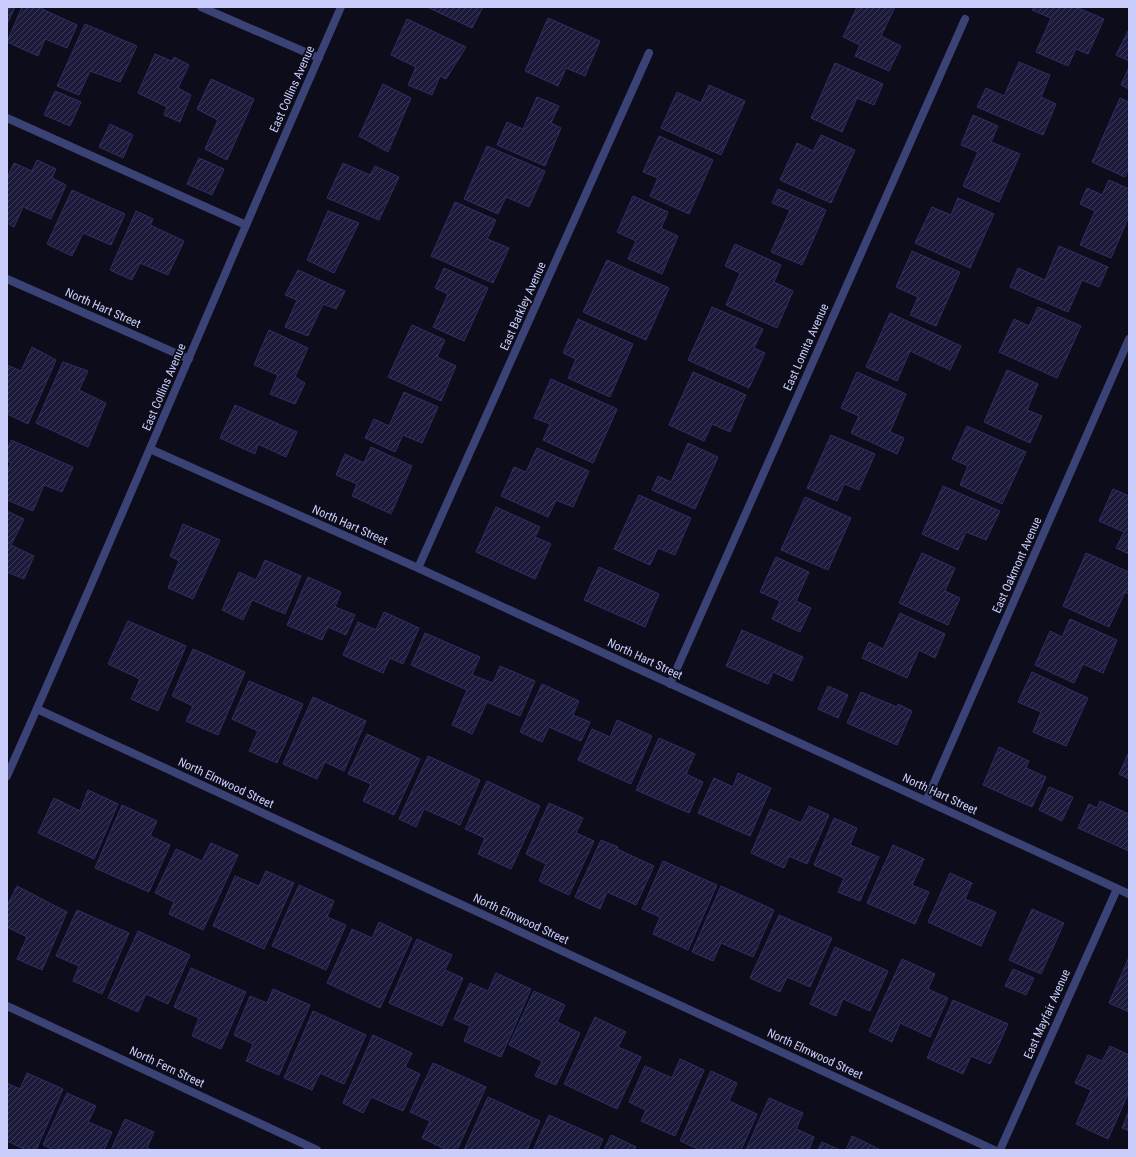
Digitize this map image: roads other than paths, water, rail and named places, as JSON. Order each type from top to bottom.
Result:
[{"type":"street","points":[[201,7],[319,58]]},
{"type":"street","name":"East Collins Avenue","points":[[7,776],[150,450],[341,7]]},
{"type":"street","name":"East Lomita Avenue","points":[[670,684],[965,19]]},
{"type":"street","name":"East Barkley Avenue","points":[[418,568],[649,53]]},
{"type":"street","points":[[7,118],[246,225]]},
{"type":"street","name":"North Hart Street","points":[[7,279],[189,359]]},
{"type":"street","name":"East Oakmont Avenue","points":[[926,801],[1129,339]]},
{"type":"street","name":"North Hart Street","points":[[150,450],[418,568],[1129,894]]},
{"type":"street","name":"North Elmwood Street","points":[[37,709],[994,1150]]},
{"type":"street","name":"East Mayfair Avenue","points":[[1000,1150],[1117,889]]},
{"type":"street","name":"North Fern Street","points":[[7,1006],[317,1150]]}]
